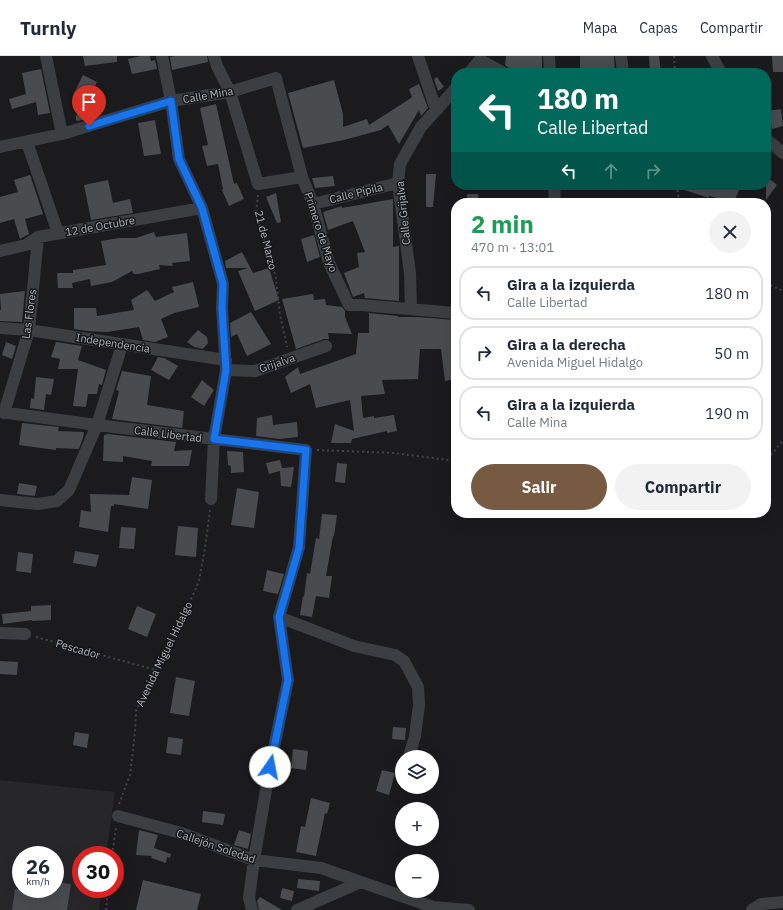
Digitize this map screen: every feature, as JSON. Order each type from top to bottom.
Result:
[{"type":"street","points":[[46,56],[62,134]]},
{"type":"street","points":[[162,56],[171,101],[179,159],[202,208],[223,284],[222,308],[226,365],[214,439],[211,499]]},
{"type":"street","points":[[214,56],[217,66],[230,92],[258,184],[302,177]]},
{"type":"street","points":[[418,56],[434,104],[438,108]]},
{"type":"street","points":[[549,56],[550,68]]},
{"type":"street","points":[[621,56],[622,68]]},
{"type":"street","points":[[712,56],[718,68]]},
{"type":"street","points":[[473,68],[480,58],[496,68]]},
{"type":"street","name":"Calle Mina","points":[[0,147],[62,134],[171,101],[230,92],[276,78]]},
{"type":"street","name":"Primero de Mayo","points":[[276,78],[302,177],[313,204],[329,263],[349,305],[451,313]]},
{"type":"street","name":"Calle Grijalva","points":[[411,309],[410,273],[398,183],[400,164],[421,127],[451,94]]},
{"type":"street","points":[[27,142],[58,233]]},
{"type":"street","points":[[771,143],[783,153]]},
{"type":"street","name":"Calle Pípila","points":[[313,204],[398,183]]},
{"type":"street","name":"12 de Octubre","points":[[0,251],[26,245],[38,237],[202,208]]},
{"type":"street","name":"Las Flores","points":[[2,412],[29,330],[38,237]]},
{"type":"street","name":"Independencia","points":[[0,328],[29,330],[122,345],[226,365]]},
{"type":"street","points":[[0,500],[38,504],[57,501],[69,490],[97,425],[122,345]]},
{"type":"street","name":"Grijalva","points":[[226,365],[255,371],[326,346]]},
{"type":"street","name":"Calle Libertad","points":[[2,412],[306,450]]},
{"type":"street","points":[[252,910],[249,898],[254,860],[270,767],[288,680],[279,617],[299,548],[306,450]]},
{"type":"street","points":[[279,617],[354,646],[395,655],[404,661],[418,687],[419,705],[417,726],[411,750]]},
{"type":"street","points":[[0,634],[25,634]]},
{"type":"street","name":"Callejón Soledad","points":[[118,816],[181,833],[254,860],[321,868],[433,907],[469,910]]},
{"type":"street","points":[[297,910],[361,882]]},
{"type":"street","points":[[752,910],[761,904],[783,902]]},
{"type":"path","points":[[674,56],[675,68]]},
{"type":"path","name":"21 de Marzo","points":[[258,184],[256,213],[276,278],[284,339],[291,358]]},
{"type":"path","points":[[554,193],[566,190]]},
{"type":"path","points":[[771,285],[783,291]]},
{"type":"path","points":[[771,455],[783,440]]},
{"type":"path","points":[[306,450],[394,453],[451,460]]},
{"type":"path","name":"Avenida Miguel Hidalgo","points":[[113,846],[120,800],[130,775],[136,711],[177,632],[199,581],[211,499]]},
{"type":"path","name":"Pescador","points":[[25,634],[156,670]]},
{"type":"path","points":[[106,910],[107,898]]},
{"type":"shaded area","points":[[0,780],[115,792],[107,846],[72,846],[72,898],[101,898],[99,910],[0,910]]},
{"type":"building","points":[[83,56],[117,56],[117,62],[85,66]]},
{"type":"building","points":[[141,56],[150,56],[151,61],[155,60],[157,69],[132,74],[128,59]]},
{"type":"building","points":[[207,56],[208,62],[172,70],[170,57]]},
{"type":"building","points":[[506,56],[542,56],[542,68],[509,68],[505,65]]},
{"type":"building","points":[[580,56],[614,56],[615,68],[580,68]]},
{"type":"building","points":[[649,56],[659,56],[660,68],[650,68]]},
{"type":"building","points":[[772,56],[783,56],[783,72],[773,72]]},
{"type":"building","points":[[41,69],[50,113],[38,115],[36,102],[12,109],[9,99],[26,94],[22,73]]},
{"type":"building","points":[[83,75],[97,82],[87,104],[72,97]]},
{"type":"building","points":[[437,77],[444,87],[438,91],[434,79]]},
{"type":"building","points":[[334,80],[343,114],[343,127],[367,119],[369,125],[412,97],[409,89],[419,84],[428,108],[421,116],[419,110],[399,144],[388,125],[381,130],[344,140],[303,148],[288,93]]},
{"type":"building","points":[[216,104],[234,184],[237,183],[244,199],[229,206],[222,190],[218,164],[207,166],[202,146],[208,145],[200,108]]},
{"type":"building","points":[[79,109],[91,115],[89,118],[78,121],[76,120]]},
{"type":"building","points":[[781,109],[783,126],[772,129],[771,111]]},
{"type":"building","points":[[155,120],[161,154],[144,156],[138,123]]},
{"type":"building","points":[[426,174],[436,174],[433,207],[426,207]]},
{"type":"building","points":[[30,175],[43,214],[25,219],[29,234],[20,239],[14,219],[0,223],[0,197],[18,192],[14,180]]},
{"type":"building","points":[[333,176],[335,186],[315,188],[312,178]]},
{"type":"building","points":[[108,180],[113,203],[130,199],[133,213],[91,220],[84,185]]},
{"type":"building","points":[[771,180],[777,185],[766,198],[766,190],[771,190]]},
{"type":"building","points":[[684,190],[739,190],[736,198],[717,198],[709,196],[709,198]]},
{"type":"building","points":[[276,193],[281,222],[277,223],[266,197]]},
{"type":"building","points":[[467,194],[478,194],[478,198],[467,198]]},
{"type":"building","points":[[393,199],[393,247],[399,246],[399,301],[365,298],[364,293],[353,297],[344,273],[359,267],[357,253],[365,252],[353,221],[328,230],[323,212],[342,206],[342,208]]},
{"type":"building","points":[[154,232],[156,237],[187,233],[190,261],[172,263],[173,266],[159,265],[160,269],[138,274],[134,274],[132,271],[112,282],[91,286],[90,279],[72,283],[73,288],[58,288],[57,273],[73,273],[73,270],[106,265],[101,241],[119,238],[136,238]]},
{"type":"building","points":[[314,235],[320,257],[307,262],[301,239]]},
{"type":"building","points":[[242,252],[253,273],[269,268],[279,300],[255,311],[238,271],[248,268],[226,268],[225,261]]},
{"type":"building","points":[[193,282],[199,307],[174,313],[161,319],[168,337],[155,342],[143,340],[139,327],[107,332],[74,329],[74,308],[96,308],[97,316],[134,310],[131,300],[147,290],[155,301],[174,292],[172,287]]},
{"type":"building","points":[[25,291],[22,322],[0,321],[0,294]]},
{"type":"building","points":[[313,294],[314,300],[325,299],[326,305],[342,307],[345,311],[345,317],[352,334],[328,333],[329,339],[324,339],[296,349],[282,299]]},
{"type":"building","points":[[251,312],[271,344],[247,356],[237,334],[231,337],[230,323]]},
{"type":"building","points":[[369,313],[398,317],[451,320],[451,380],[445,381],[441,349],[420,349],[418,379],[382,380],[385,394],[361,396],[363,418],[394,415],[397,431],[387,433],[387,431],[352,439],[351,443],[331,443],[335,424],[354,431],[350,400],[316,408],[310,384],[291,393],[285,377],[298,367],[300,374],[356,354],[358,333],[369,333]]},
{"type":"building","points":[[198,330],[207,337],[208,343],[203,349],[194,347],[187,342]]},
{"type":"building","points":[[6,342],[16,346],[12,359],[2,355]]},
{"type":"building","points":[[56,342],[82,346],[78,360],[106,370],[102,385],[99,384],[97,394],[88,394],[86,407],[73,406],[78,369],[58,369],[60,359],[51,357]]},
{"type":"building","points":[[158,357],[164,358],[178,366],[169,380],[151,370]]},
{"type":"building","points":[[122,371],[151,376],[147,405],[184,411],[182,428],[112,419],[119,391],[116,390]]},
{"type":"building","points":[[36,377],[54,379],[51,395],[46,394],[44,410],[30,408],[31,398],[34,399]]},
{"type":"building","points":[[202,380],[214,390],[204,406],[191,397]]},
{"type":"building","points":[[272,415],[273,425],[297,422],[298,437],[279,439],[256,436],[257,418]]},
{"type":"building","points":[[22,423],[59,427],[58,431],[84,432],[83,438],[79,449],[56,448],[56,450],[19,445]]},
{"type":"building","points":[[108,434],[176,442],[174,451],[192,450],[189,466],[151,466],[152,461],[123,456],[123,462],[103,461],[104,435]]},
{"type":"building","points":[[227,451],[243,452],[244,472],[231,473],[231,466],[228,465]]},
{"type":"building","points":[[280,460],[282,468],[294,467],[291,487],[281,486],[280,471],[269,474],[266,463]]},
{"type":"building","points":[[337,463],[347,464],[345,483],[335,482]]},
{"type":"building","points":[[132,477],[152,480],[148,509],[114,504],[114,506],[111,506],[108,532],[79,527],[81,510],[91,512],[90,494],[129,495]]},
{"type":"building","points":[[19,483],[37,486],[35,496],[17,494]]},
{"type":"building","points":[[237,488],[259,492],[254,528],[231,525]]},
{"type":"building","points":[[322,514],[337,515],[326,576],[332,576],[329,598],[316,596],[312,617],[300,615],[307,573],[310,574],[316,538],[319,539]]},
{"type":"building","points":[[178,526],[198,528],[196,557],[175,555]]},
{"type":"building","points":[[121,527],[136,528],[134,549],[119,548]]},
{"type":"building","points":[[75,551],[99,555],[96,567],[73,563]]},
{"type":"building","points":[[18,552],[33,554],[31,573],[16,571]]},
{"type":"building","points":[[267,570],[284,574],[278,594],[263,591]]},
{"type":"building","points":[[51,605],[51,620],[32,620],[3,624],[2,614],[31,611],[31,606]]},
{"type":"building","points":[[137,606],[156,614],[147,637],[128,629]]},
{"type":"building","points":[[0,661],[18,662],[17,675],[0,674]]},
{"type":"building","points":[[176,677],[195,681],[189,716],[170,713]]},
{"type":"building","points":[[393,727],[406,728],[405,740],[392,739]]},
{"type":"building","points":[[75,732],[89,734],[87,748],[73,745]]},
{"type":"building","points":[[168,737],[183,739],[181,755],[166,753]]},
{"type":"building","points":[[293,749],[308,751],[306,770],[291,768]]},
{"type":"building","points":[[382,770],[395,773],[389,795],[376,791]]},
{"type":"building","points":[[311,798],[330,803],[327,814],[325,813],[316,856],[296,852],[301,826],[305,827]]},
{"type":"building","points":[[203,811],[225,814],[223,825],[202,822]]},
{"type":"building","points":[[139,830],[158,835],[154,848],[171,854],[170,858],[167,857],[166,863],[151,858],[152,856],[136,855]]},
{"type":"building","points":[[239,830],[251,834],[248,849],[234,845]]},
{"type":"building","points":[[298,879],[320,881],[319,891],[297,888]]},
{"type":"building","points":[[143,880],[201,894],[197,910],[136,910]]},
{"type":"building","points":[[64,883],[71,884],[67,910],[12,910],[14,898],[64,898]]},
{"type":"building","points":[[282,888],[294,891],[292,901],[280,898]]},
{"type":"building","points":[[260,897],[282,910],[259,910],[257,901]]},
{"type":"route","points":[[89,126],[171,101],[179,159],[202,208],[223,284],[222,308],[226,370],[214,439],[306,450],[299,548],[279,617],[288,680],[270,767]]}]
